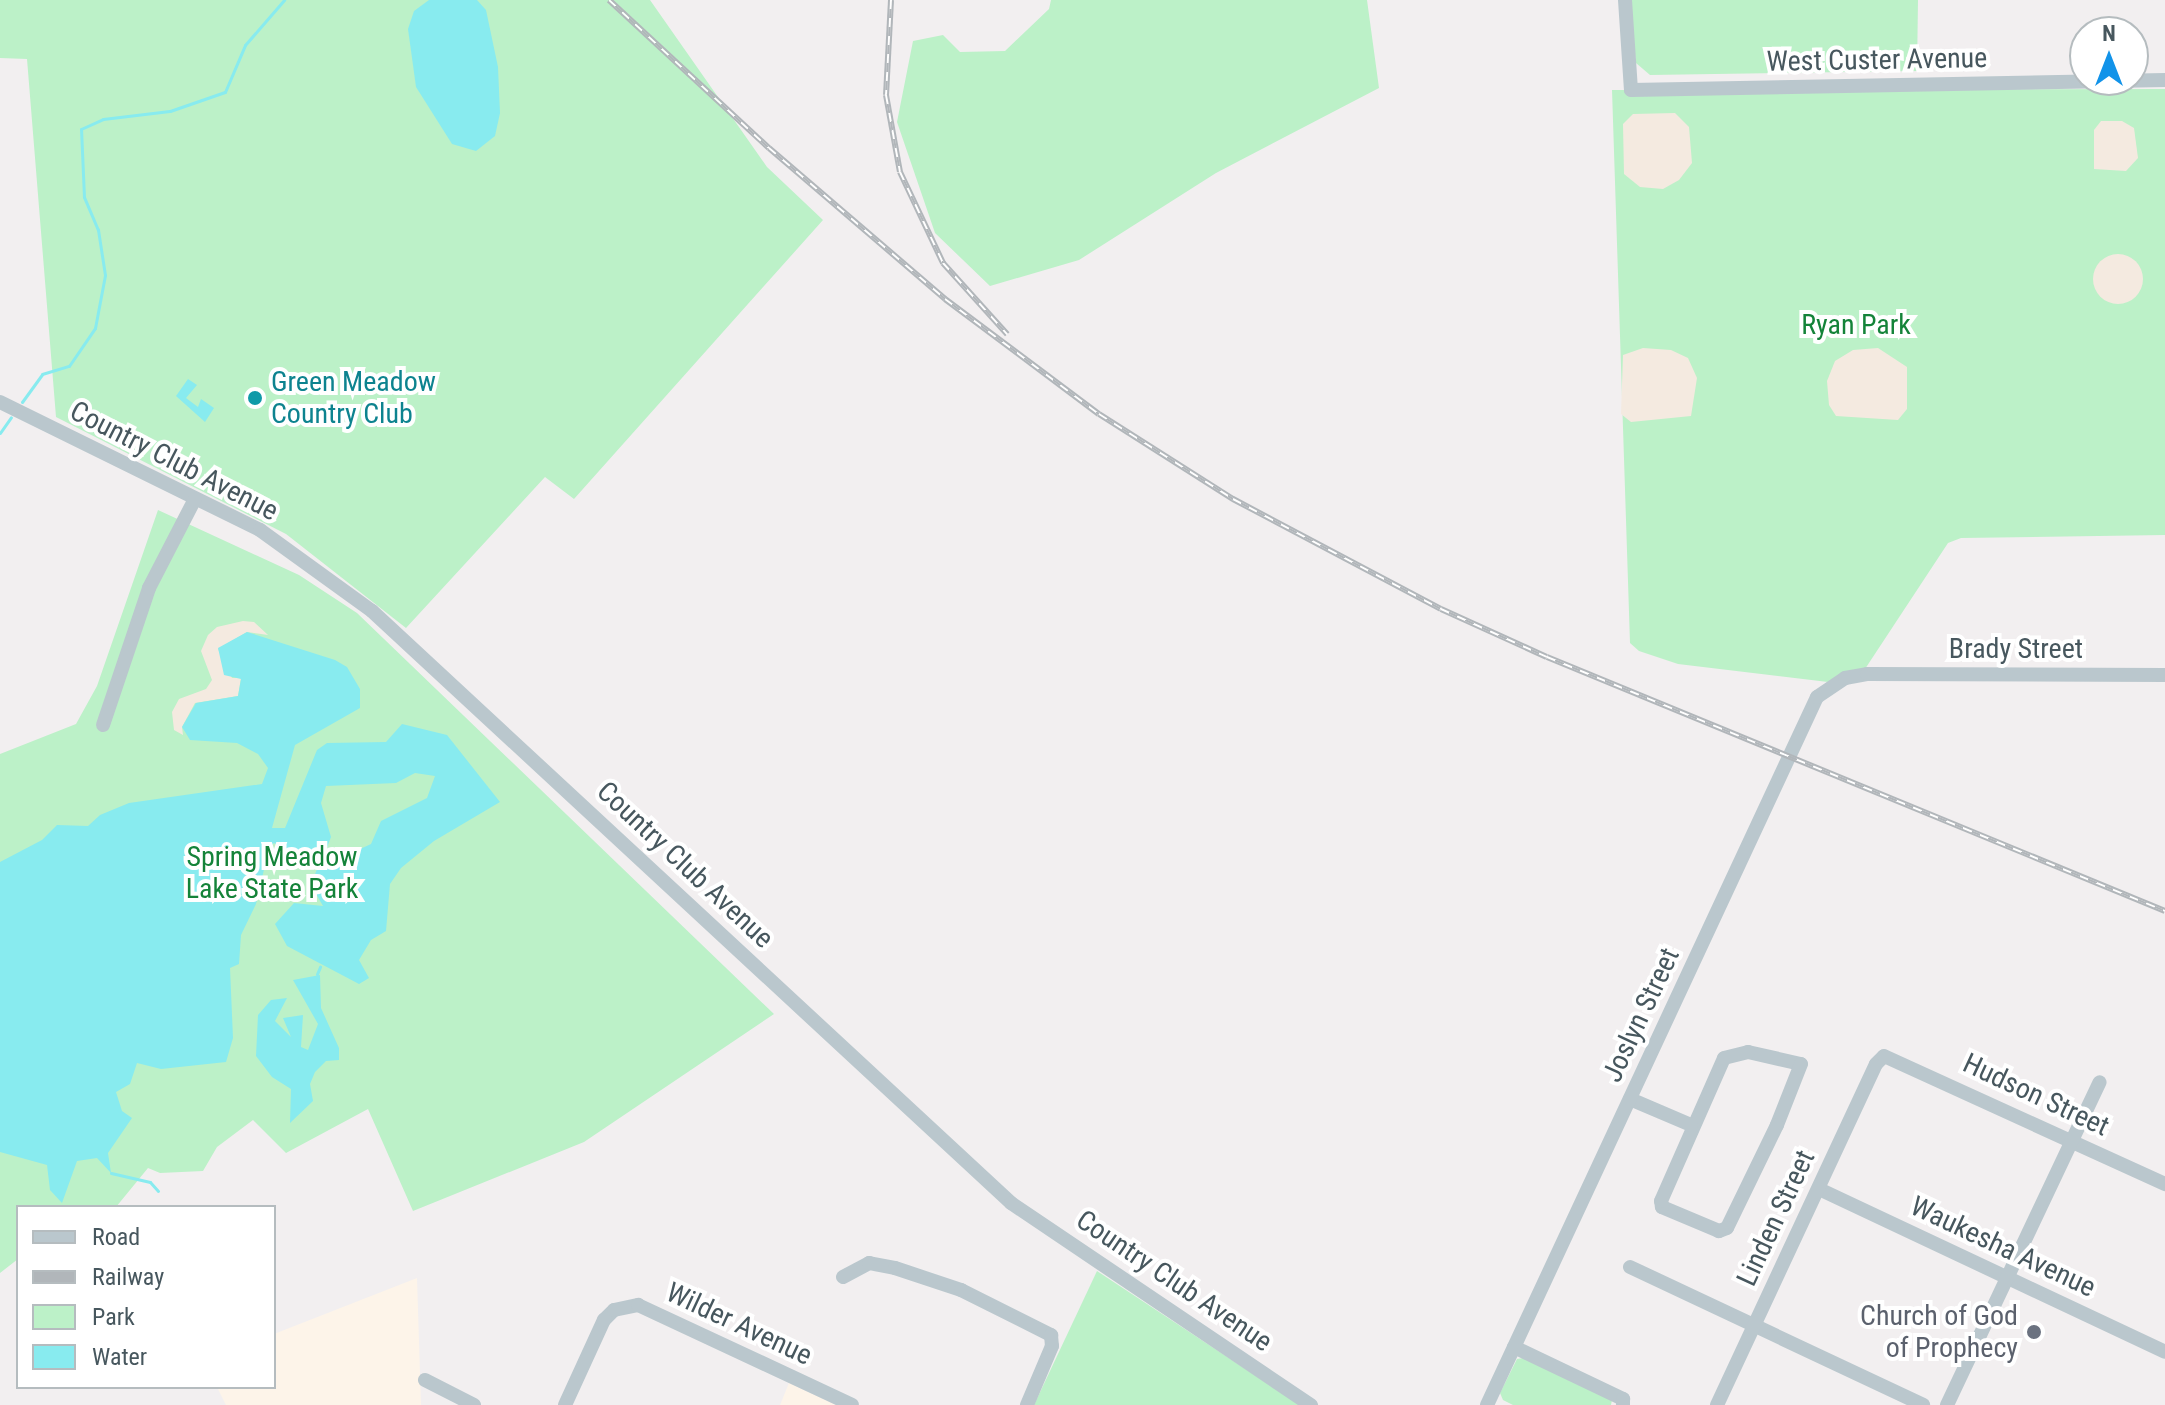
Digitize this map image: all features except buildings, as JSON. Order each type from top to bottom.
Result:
[{"type":"street","name":"West Custer Avenue","points":[[1625,0],[1625,50],[1631,90],[2165,80]]},
{"type":"street","name":"Country Club Avenue","points":[[0,402],[260,530],[372,611],[1011,1203],[1311,1405]]},
{"type":"street","points":[[103,725],[149,588],[195,499]]},
{"type":"street","name":"Brady Street","points":[[1867,674],[2165,675]]},
{"type":"street","name":"Joslyn Street","points":[[1491,1404],[1514,1347],[1817,697],[1845,678],[1867,674]]},
{"type":"street","points":[[1748,1052],[1797,1061],[1797,1081],[1727,1228],[1707,1229],[1662,1207],[1661,1201],[1691,1125],[1724,1058],[1748,1052]]},
{"type":"street","name":"Hudson Street","points":[[1884,1056],[2165,1184]]},
{"type":"street","name":"Linden Street","points":[[1717,1405],[1884,1056]]},
{"type":"street","points":[[1947,1405],[2100,1082]]},
{"type":"street","points":[[1630,1099],[1691,1125]]},
{"type":"street","name":"Waukesha Avenue","points":[[1819,1189],[2165,1352]]},
{"type":"street","points":[[843,1277],[869,1263],[895,1268],[952,1287],[1051,1335],[1027,1405]]},
{"type":"street","points":[[1630,1267],[1923,1405]]},
{"type":"street","name":"Wilder Avenue","points":[[565,1405],[604,1320],[614,1310],[638,1305],[852,1405]]},
{"type":"street","points":[[1514,1347],[1623,1399],[1623,1405]]},
{"type":"street","points":[[425,1380],[474,1405]]},
{"type":"shaded area","points":[[417,1278],[421,1405],[226,1405],[218,1389],[276,1389],[276,1333]]},
{"type":"shaded area","points":[[789,1383],[836,1405],[780,1405]]},
{"type":"green space","name":"Green Meadow Country Club","points":[[0,0],[650,0],[767,167],[823,220],[574,499],[545,477],[406,628],[286,534],[56,417],[27,59],[0,58]]},
{"type":"green space","points":[[1051,0],[1367,0],[1379,88],[1216,173],[1079,260],[990,286],[935,233],[897,122],[913,41],[943,35],[960,52],[1005,51],[1049,9]]},
{"type":"green space","points":[[1629,0],[1918,0],[1917,71],[1650,75],[1636,63]]},
{"type":"green space","name":"Ryan Park","points":[[2069,89],[2069,96],[2149,96],[2149,89],[2165,89],[2165,535],[1961,538],[1948,543],[1865,669],[1828,682],[1678,664],[1639,651],[1630,643],[1612,90]]},
{"type":"green space","name":"Spring Meadow Lake State Park","points":[[158,510],[299,575],[357,613],[774,1014],[584,1142],[413,1211],[368,1109],[286,1153],[253,1120],[217,1147],[203,1171],[160,1173],[148,1168],[118,1205],[16,1205],[16,1261],[0,1273],[0,754],[76,724],[97,686]]},
{"type":"green space","points":[[1097,1271],[1300,1405],[1034,1405]]},
{"type":"green space","points":[[1523,1358],[1612,1400],[1611,1405],[1513,1405],[1503,1400],[1500,1393],[1517,1359]]},
{"type":"sand","points":[[1675,113],[1689,127],[1692,163],[1679,180],[1663,189],[1640,187],[1624,174],[1623,124],[1633,114]]},
{"type":"sand","points":[[2101,121],[2122,121],[2134,128],[2138,158],[2126,171],[2094,169],[2094,130]]},
{"type":"sand","points":[[2118,254],[2136,261],[2143,279],[2136,297],[2118,304],[2100,297],[2093,279],[2100,261]]},
{"type":"sand","points":[[1643,348],[1671,350],[1688,358],[1697,378],[1691,416],[1631,422],[1621,414],[1623,355]]},
{"type":"sand","points":[[1878,348],[1907,367],[1907,409],[1898,420],[1836,416],[1829,405],[1827,381],[1835,361],[1853,350]]},
{"type":"sand","points":[[243,621],[254,622],[268,635],[247,632],[218,649],[232,678],[241,678],[238,696],[195,703],[182,727],[183,735],[174,730],[172,712],[179,699],[206,689],[212,680],[201,651],[208,635],[217,627]]},
{"type":"water","points":[[429,0],[477,0],[486,10],[498,67],[500,113],[495,136],[476,151],[452,144],[416,87],[408,29],[414,11]]},
{"type":"water","points":[[188,379],[197,385],[186,398],[198,407],[201,399],[214,408],[205,422],[176,396]]},
{"type":"water","points":[[247,632],[335,660],[347,667],[360,689],[360,708],[295,745],[272,828],[285,828],[317,750],[327,743],[386,742],[402,724],[447,735],[500,802],[434,841],[401,868],[390,884],[386,931],[371,940],[359,960],[369,978],[359,984],[287,946],[275,924],[294,903],[323,906],[311,885],[317,869],[371,844],[381,821],[427,798],[435,776],[415,773],[396,783],[326,786],[321,803],[331,837],[326,850],[305,860],[274,843],[269,848],[256,904],[241,935],[239,964],[230,968],[233,1038],[226,1062],[161,1069],[137,1063],[130,1084],[116,1092],[122,1111],[132,1118],[108,1153],[111,1173],[97,1158],[77,1161],[62,1203],[50,1190],[47,1165],[0,1152],[0,862],[42,840],[57,825],[88,826],[100,815],[129,803],[262,784],[268,768],[258,754],[237,743],[190,740],[182,727],[196,703],[238,696],[241,679],[224,675],[218,648]]},
{"type":"water","points":[[320,975],[321,1008],[339,1048],[339,1060],[326,1061],[315,1072],[310,1084],[313,1101],[290,1123],[291,1089],[272,1077],[256,1056],[258,1015],[271,1000],[287,998],[275,1021],[291,1037],[283,1018],[303,1015],[301,1047],[308,1050],[318,1024],[293,980]]},
{"type":"waterway","points":[[22,402],[42,374],[69,366],[95,328],[105,275],[98,230],[84,197],[81,129],[103,119],[170,111],[225,92],[245,45],[284,0]]},
{"type":"waterway","points":[[0,433],[11,417]]},
{"type":"waterway","points":[[317,974],[320,967]]},
{"type":"waterway","points":[[111,1173],[150,1182],[158,1191]]},
{"type":"railway","points":[[609,0],[769,148],[945,299],[1099,414],[1233,499],[1441,609],[1547,657],[2165,911]]},
{"type":"railway","points":[[891,0],[886,95],[900,172],[943,263],[1007,334]]},
{"type":"place","name":"Green Meadow Country Club","points":[[255,398]]},
{"type":"place","name":"Church of God of Prophecy","points":[[2034,1332]]}]
